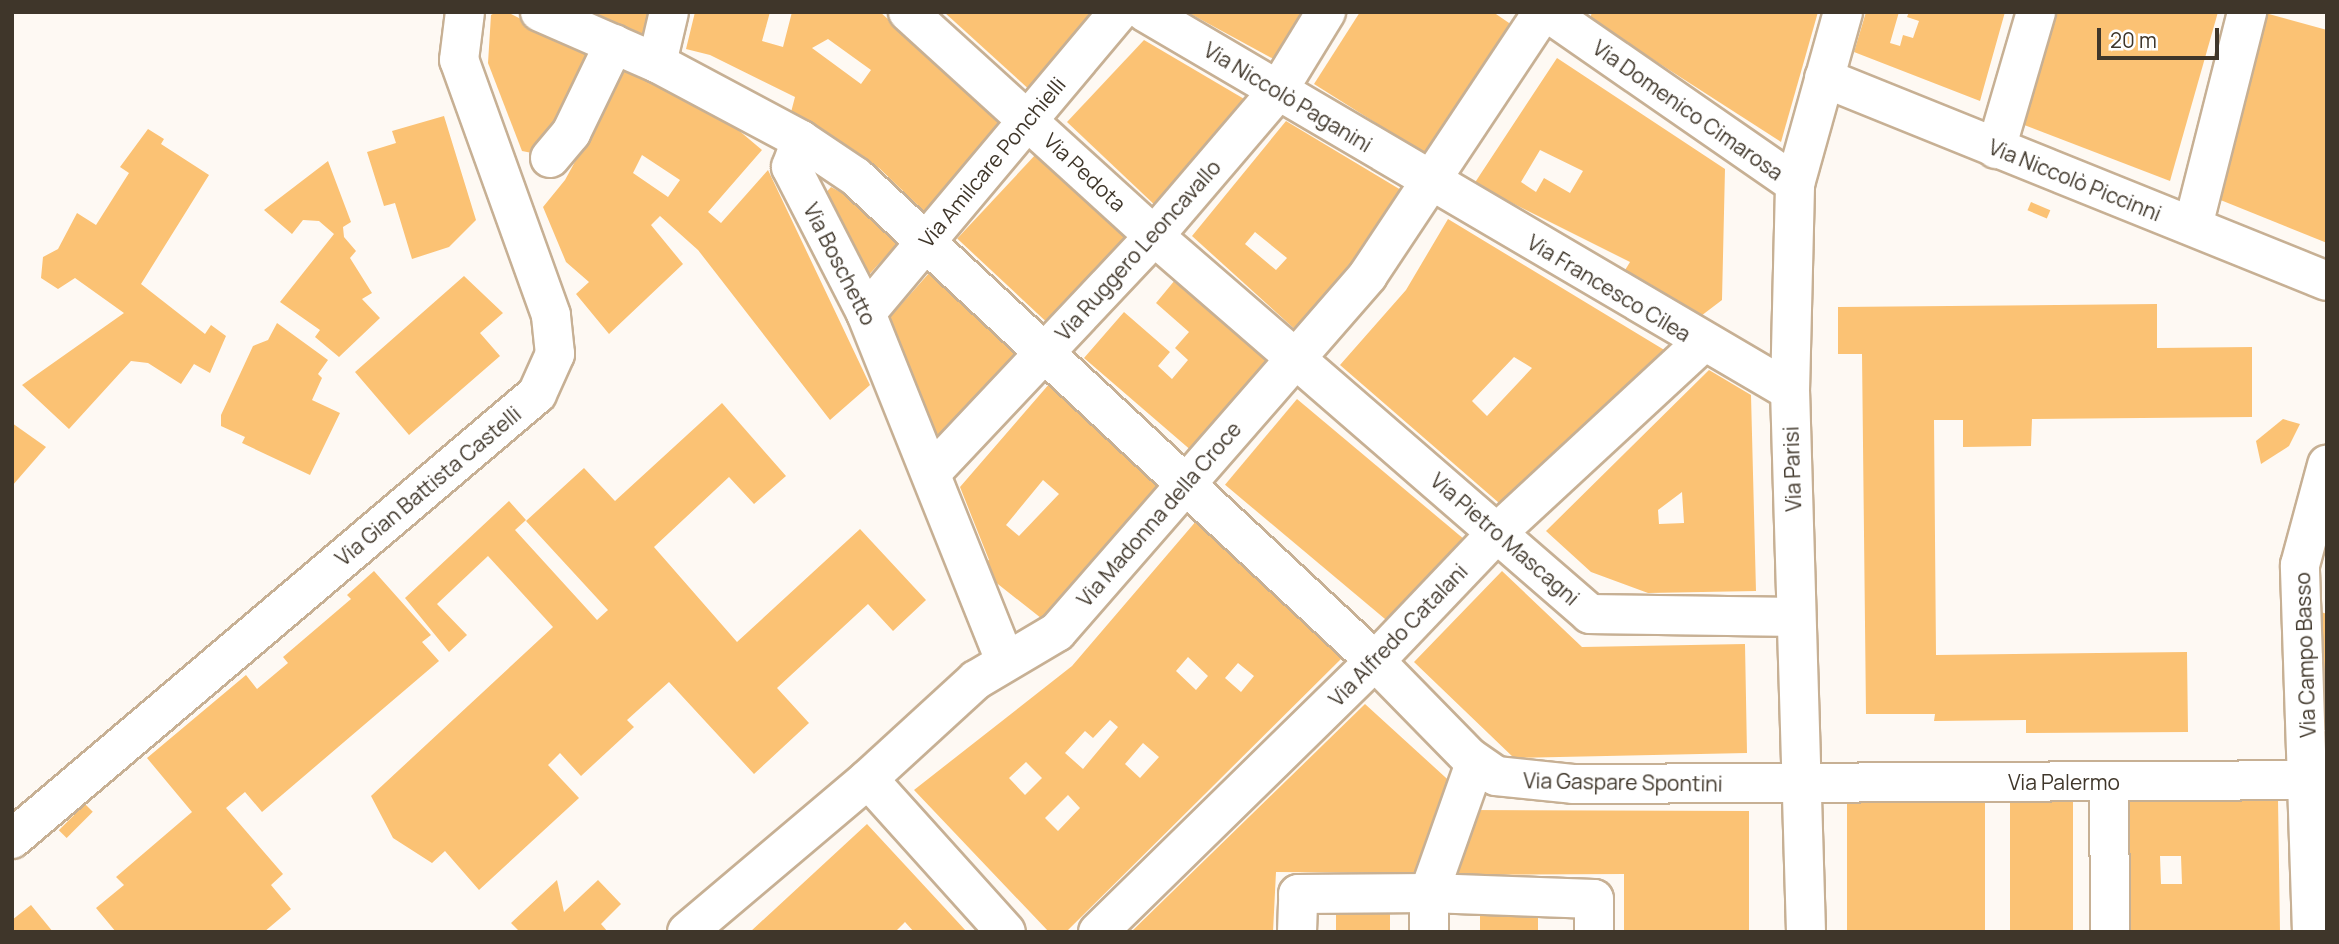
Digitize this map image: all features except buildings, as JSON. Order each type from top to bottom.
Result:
[{"type":"street","name":"Via Gian Battista Castelli","points":[[12,839],[537,394],[555,354],[551,315],[459,60],[466,12]]},
{"type":"street","points":[[540,12],[657,63],[801,140]]},
{"type":"street","points":[[657,63],[669,12]]},
{"type":"street","name":"Via Pedota","points":[[908,12],[1154,236],[1296,358]]},
{"type":"street","name":"Via Amilcare Ponchielli","points":[[866,313],[1119,12]]},
{"type":"street","name":"Via Niccolò Paganini","points":[[1145,12],[1431,182]]},
{"type":"street","name":"Via Ruggero Leoncavallo","points":[[931,473],[1046,354],[1154,236],[1277,92],[1326,12]]},
{"type":"street","name":"Via Madonna della Croce","points":[[687,932],[868,779],[976,680],[1005,661],[1041,645],[1058,632],[1368,275],[1545,12]]},
{"type":"street","name":"Via Domenico Cimarosa","points":[[1545,12],[1795,184]]},
{"type":"street","name":"Via Parisi","points":[[1806,932],[1790,391],[1795,184],[1843,12]]},
{"type":"street","points":[[1996,149],[2036,12]]},
{"type":"street","points":[[2193,226],[2247,12]]},
{"type":"street","points":[[550,158],[571,133],[614,44]]},
{"type":"street","name":"Via Niccolò Piccinni","points":[[1824,78],[2327,281]]},
{"type":"street","name":"Via Gaspare Spontini","points":[[801,140],[856,177],[927,239],[1182,486],[1375,661],[1475,763],[1517,781],[1801,783]]},
{"type":"street","name":"Via Boschetto","points":[[801,140],[791,167],[866,313],[1005,661]]},
{"type":"street","name":"Via Francesco Cilea","points":[[1431,182],[1702,343],[1790,391]]},
{"type":"street","name":"Via Alfredo Catalani","points":[[1098,932],[1375,661],[1497,532],[1702,343]]},
{"type":"street","name":"Via Pietro Mascagni","points":[[1296,358],[1591,614],[1796,617]]},
{"type":"street","name":"Via Campo Basso","points":[[2312,932],[2318,780],[2313,571],[2327,465]]},
{"type":"street","points":[[1429,932],[1429,893],[1475,763]]},
{"type":"street","points":[[868,779],[1006,932]]},
{"type":"street","name":"Via Palermo","points":[[1801,783],[2318,780]]},
{"type":"street","points":[[2109,782],[2110,932]]},
{"type":"street","points":[[1297,932],[1298,894],[1429,893],[1594,899],[1594,932]]}]
